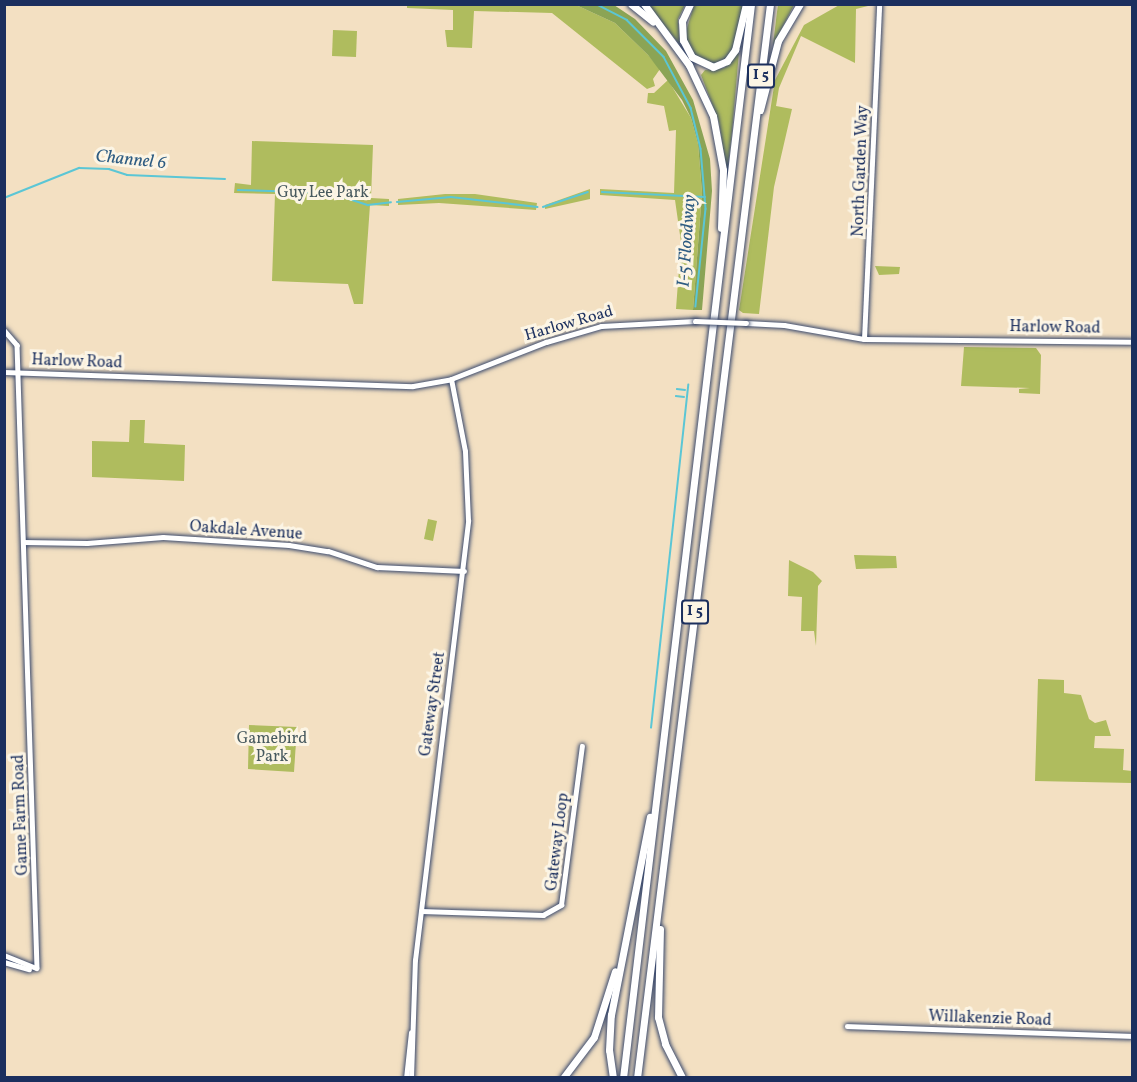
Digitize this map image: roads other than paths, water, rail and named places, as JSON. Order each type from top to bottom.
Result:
[{"type":"highway","points":[[631,4],[662,29]]},
{"type":"highway","points":[[644,4],[696,76],[717,133],[723,186],[718,291]]},
{"type":"highway","points":[[690,4],[682,21],[683,40],[692,57],[713,67],[732,57],[746,4]]},
{"type":"highway","name":"I 5","points":[[623,1077],[752,4]]},
{"type":"highway","name":"I 5","points":[[637,1077],[750,147],[770,4]]},
{"type":"highway","points":[[750,147],[778,40],[800,4]]},
{"type":"highway","points":[[613,1077],[609,1040],[614,1000],[657,794]]},
{"type":"highway","points":[[659,907],[657,1008],[665,1044],[680,1074]]},
{"type":"highway","points":[[563,1077],[598,1029],[626,940]]},
{"type":"main road","name":"Harlow Road","points":[[4,372],[391,387],[451,379],[546,342],[602,326],[695,321],[794,326],[864,339],[1132,342]]},
{"type":"main road","name":"Gateway Street","points":[[410,1077],[407,1062],[421,910],[464,571],[468,477],[451,379]]},
{"type":"main road","name":"Gateway Street","points":[[410,1077],[411,1032]]},
{"type":"street","name":"North Garden Way","points":[[864,339],[879,4]]},
{"type":"street","name":"Game Farm Road","points":[[4,330],[15,340],[17,373],[37,969]]},
{"type":"street","name":"Oakdale Avenue","points":[[23,542],[87,543],[163,537],[289,545],[328,551],[377,567],[464,571]]},
{"type":"street","name":"Gateway Loop","points":[[421,910],[543,915],[561,905],[582,746]]},
{"type":"street","points":[[4,955],[37,969]]},
{"type":"street","points":[[4,962],[18,968],[37,969]]},
{"type":"street","name":"Willakenzie Road","points":[[847,1026],[1132,1036]]},
{"type":"waterway","name":"I-5 Floodway","points":[[596,4],[627,20],[664,57],[691,108],[701,149],[706,209],[696,306]]},
{"type":"waterway","name":"Channel 6","points":[[4,198],[79,168],[109,169],[127,175],[225,179]]},
{"type":"waterway","name":"Channel 6","points":[[238,190],[331,193],[368,205],[391,202]]},
{"type":"waterway","name":"Channel 6","points":[[543,207],[588,192]]},
{"type":"waterway","name":"Channel 6","points":[[602,192],[705,197]]},
{"type":"waterway","name":"Channel 6","points":[[397,202],[451,197],[537,207]]},
{"type":"waterway","name":"I-5 Floodway","points":[[651,728],[688,385]]},
{"type":"waterway","name":"I-5 Floodway","points":[[677,389],[685,390]]},
{"type":"waterway","name":"I-5 Floodway","points":[[676,396],[684,397]]},
{"type":"park label","name":"Guy Lee Park","points":[[323,193]]},
{"type":"park label","name":"Gamebird Park","points":[[272,748]]}]
